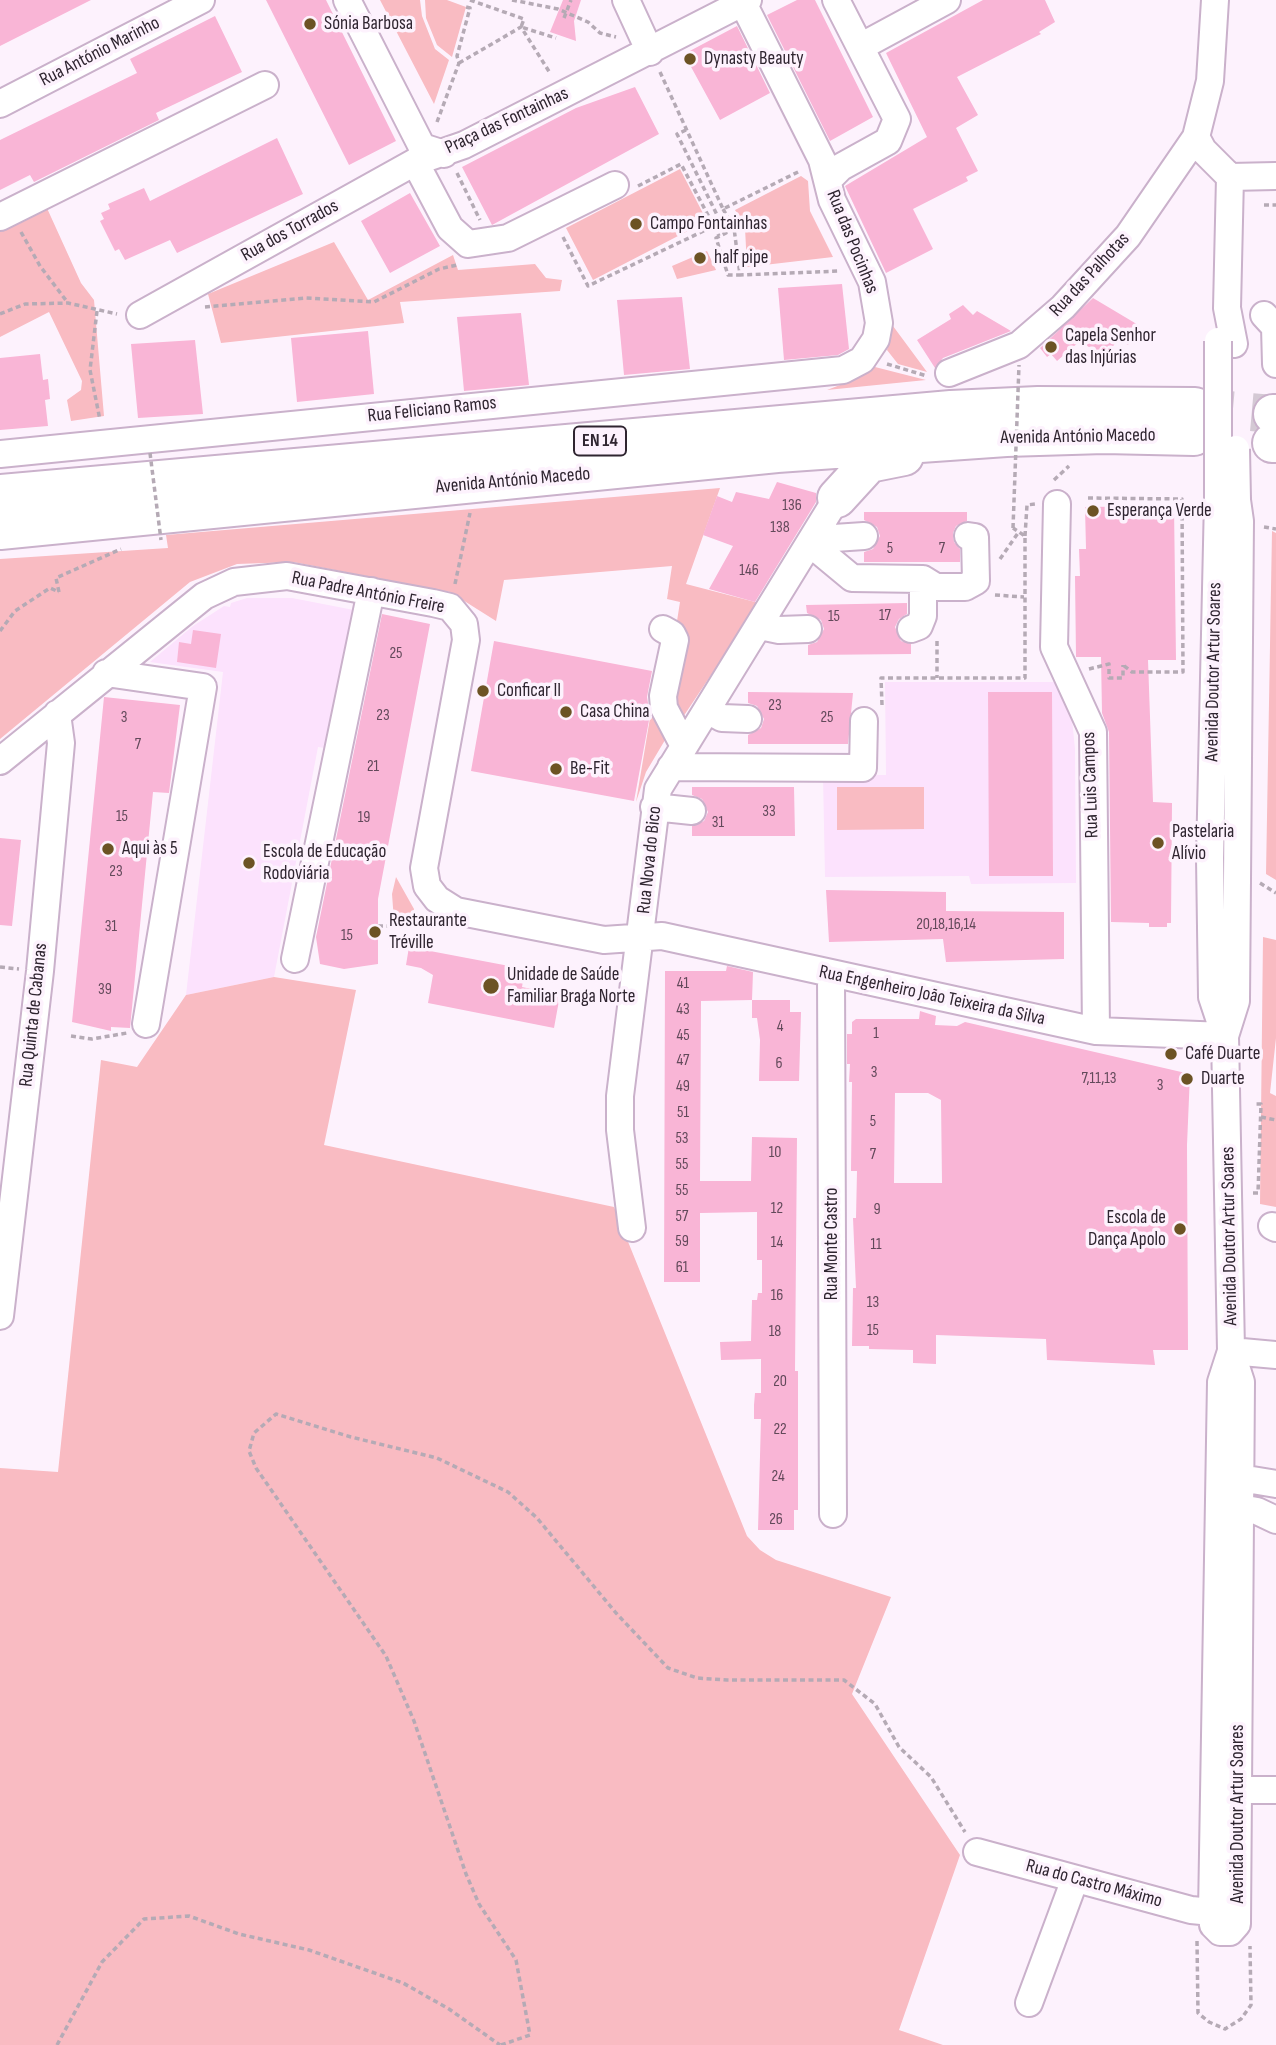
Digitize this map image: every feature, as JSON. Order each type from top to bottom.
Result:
[{"type":"highway","name":"Avenida António Macedo","points":[[0,494],[951,410],[1038,406],[1194,422],[1104,433],[777,453],[0,530]]},
{"type":"highway","points":[[837,498],[869,463],[951,452],[991,438]]},
{"type":"highway","points":[[777,453],[818,461],[832,471],[838,485],[837,498]]},
{"type":"street","name":"Rua António Marinho","points":[[0,104],[201,0]]},
{"type":"street","name":"Praça das Fontainhas","points":[[347,0],[422,147],[450,163],[652,57]]},
{"type":"street","points":[[625,0],[652,57],[746,1],[825,170]]},
{"type":"street","name":"Rua das Pocinhas","points":[[836,0],[862,46],[897,120],[888,141],[841,167],[825,170],[832,200],[872,282],[879,323],[873,362]]},
{"type":"street","points":[[862,46],[947,0]]},
{"type":"street","points":[[1215,0],[1210,81],[1196,137],[1203,150],[1230,177],[1276,176]]},
{"type":"street","points":[[9,212],[265,85]]},
{"type":"street","name":"Rua das Palhotas","points":[[949,373],[1019,345],[1063,307],[1128,236],[1196,137]]},
{"type":"street","name":"Rua dos Torrados","points":[[140,315],[415,162],[450,163]]},
{"type":"street","points":[[415,162],[450,228],[468,244],[508,238],[615,185]]},
{"type":"street","name":"Avenida Doutor Artur Soares","points":[[1230,177],[1226,343],[1228,499],[1240,521],[1236,1001],[1225,1036],[1228,1081],[1231,1351],[1241,1382],[1237,1924],[1230,1932],[1220,1932],[1213,1925],[1212,1912],[1221,1382],[1231,1351]]},
{"type":"street","points":[[1264,315],[1275,327],[1276,364]]},
{"type":"street","name":"Rua Feliciano Ramos","points":[[0,454],[843,370],[873,362]]},
{"type":"street","name":"Rua Nova do Bico","points":[[632,1228],[620,1130],[620,1096],[642,937],[658,789],[837,498]]},
{"type":"street","name":"Rua Luis Campos","points":[[1056,504],[1054,647],[1093,732],[1096,1031]]},
{"type":"street","points":[[811,544],[834,538],[864,536]]},
{"type":"street","points":[[811,544],[852,578],[923,579],[936,587],[965,587],[976,580],[975,537],[968,536]]},
{"type":"street","name":"Rua Padre António Freire","points":[[0,761],[204,596],[234,582],[287,576],[450,607],[464,624],[466,640],[433,806],[424,868],[427,886],[437,899],[456,911],[604,940],[642,937]]},
{"type":"street","points":[[911,629],[919,626],[923,616],[923,579]]},
{"type":"street","points":[[295,959],[371,592]]},
{"type":"street","points":[[760,626],[779,630],[808,629]]},
{"type":"street","points":[[663,629],[675,640],[663,696],[677,756],[863,768],[864,721]]},
{"type":"street","points":[[106,673],[203,687],[138,1028]]},
{"type":"street","points":[[706,710],[722,718],[748,719]]},
{"type":"street","name":"Rua Quinta de Cabanas","points":[[0,1316],[40,971],[61,743],[57,714]]},
{"type":"street","points":[[654,807],[692,811]]},
{"type":"street","name":"Rua Engenheiro João Teixeira da Silva","points":[[642,937],[662,936],[1096,1031],[1225,1036]]},
{"type":"street","name":"Rua Monte Castro","points":[[831,974],[833,1514]]},
{"type":"street","points":[[1231,1351],[1276,1355]]},
{"type":"street","points":[[1240,1478],[1276,1484]]},
{"type":"street","points":[[1240,1508],[1256,1511],[1276,1520]]},
{"type":"street","points":[[1237,1790],[1276,1790]]},
{"type":"street","name":"Rua do Castro Máximo","points":[[977,1852],[1191,1910],[1212,1912]]},
{"type":"street","points":[[1029,2003],[1075,1879]]},
{"type":"path","points":[[459,63],[521,27],[524,19],[470,0]]},
{"type":"path","points":[[512,0],[588,22],[600,33],[618,38]]},
{"type":"path","points":[[565,15],[571,0]]},
{"type":"path","points":[[437,122],[459,63],[457,57],[470,8],[466,7]]},
{"type":"path","points":[[521,27],[556,38]]},
{"type":"path","points":[[521,27],[550,73]]},
{"type":"path","points":[[652,57],[734,228],[740,275]]},
{"type":"path","points":[[686,130],[677,134],[726,233],[716,238],[728,275],[845,271]]},
{"type":"path","points":[[450,163],[471,201]]},
{"type":"path","points":[[723,209],[825,170]]},
{"type":"path","points":[[1264,205],[1276,205]]},
{"type":"path","points":[[9,212],[28,246],[68,303]]},
{"type":"path","points":[[557,226],[588,286],[714,226]]},
{"type":"path","points":[[200,308],[306,298],[374,302],[439,269],[462,264]]},
{"type":"path","points":[[0,314],[25,304],[68,303],[97,311],[140,315]]},
{"type":"path","points":[[97,311],[90,370],[103,428]]},
{"type":"path","points":[[873,362],[927,376],[949,373]]},
{"type":"path","points":[[881,678],[1025,677],[1025,536],[1013,528],[1019,365]]},
{"type":"path","points":[[150,453],[161,540]]},
{"type":"path","points":[[1088,498],[1182,499],[1183,672],[1132,672],[1123,665],[1123,678],[1110,678],[1110,664],[1104,664]]},
{"type":"path","points":[[450,607],[471,508]]},
{"type":"path","points":[[1261,527],[1276,529]]},
{"type":"path","points":[[0,631],[15,611],[50,588],[59,592]]},
{"type":"path","points":[[988,594],[1024,597]]},
{"type":"path","points":[[1262,884],[1276,893]]},
{"type":"path","points":[[378,926],[418,926],[428,911]]},
{"type":"path","points":[[71,1036],[92,1038],[138,1028]]},
{"type":"path","points":[[1253,1193],[1258,1194],[1261,1117],[1261,1104],[1255,1104]]},
{"type":"path","points":[[1261,1117],[1276,1120]]},
{"type":"path","points":[[57,2045],[102,1962],[144,1919],[189,1916],[239,1934],[309,1950],[403,1983],[449,2009],[500,2045],[530,2035],[516,1960],[479,1904],[466,1874],[414,1721],[386,1656],[256,1468],[249,1451],[254,1433],[276,1414],[351,1437],[437,1458],[508,1492],[537,1518],[642,1642],[668,1668],[697,1678],[738,1681],[844,1681],[875,1704],[899,1747],[931,1777],[977,1852]]},
{"type":"path","points":[[1197,1934],[1198,2013],[1209,2022],[1225,2029],[1241,2020],[1251,2005],[1249,1937]]},
{"type":"shaded area","points":[[380,0],[420,0],[422,16],[435,49],[449,60],[434,104]]},
{"type":"shaded area","points":[[425,0],[447,0],[466,7],[452,57],[437,45],[426,18]]},
{"type":"shaded area","name":"Campo Fontainhas","points":[[680,169],[707,221],[593,280],[566,228]]},
{"type":"shaded area","points":[[801,176],[808,181],[810,211],[833,257],[747,267],[745,228],[735,210]]},
{"type":"shaded area","points":[[46,206],[81,283],[94,300],[104,416],[71,421],[67,400],[81,390],[82,381],[49,312],[0,337],[0,230]]},
{"type":"shaded area","points":[[334,242],[368,300],[453,255],[458,270],[535,264],[546,278],[562,280],[560,291],[400,302],[404,323],[221,343],[208,294]]},
{"type":"shaded area","name":"half pipe","points":[[707,251],[716,270],[677,279],[672,266]]},
{"type":"shaded area","points":[[893,326],[927,372],[898,364],[887,350]]},
{"type":"shaded area","points":[[875,367],[926,380],[827,390],[853,380]]},
{"type":"shaded area","points":[[720,488],[686,584],[759,603],[683,717],[675,705],[684,638],[682,625],[677,621],[680,602],[667,599],[672,566],[504,580],[496,621],[450,592],[293,562],[237,564],[190,582],[0,739],[0,559],[168,548],[166,535]]},
{"type":"shaded area","points":[[1272,531],[1276,533],[1276,880],[1266,874]]},
{"type":"shaded area","name":"Escola de Educação Rodoviária","points":[[247,598],[292,598],[359,611],[332,749],[318,747],[274,977],[186,995],[223,672],[150,662],[193,626],[224,606],[230,607],[231,603]]},
{"type":"shaded area","points":[[885,682],[1055,682],[1072,719],[1075,749],[1076,883],[971,884],[969,876],[825,877],[823,775],[886,775]]},
{"type":"shaded area","points":[[655,688],[668,735],[646,772],[636,802]]},
{"type":"shaded area","points":[[837,787],[924,787],[924,829],[837,830]]},
{"type":"shaded area","points":[[396,877],[414,909],[412,922],[394,921],[392,894]]},
{"type":"shaded area","points":[[1263,937],[1276,940],[1276,1038],[1270,1093],[1276,1096],[1276,1207],[1260,1204]]},
{"type":"shaded area","points":[[274,977],[356,990],[324,1145],[614,1207],[747,1536],[760,1550],[776,1560],[891,1597],[852,1694],[960,1855],[899,2030],[943,2045],[0,2045],[0,1468],[58,1472],[101,1060],[137,1067],[186,995]]},
{"type":"building","points":[[0,0],[91,0],[0,46]]},
{"type":"building","points":[[266,0],[326,0],[396,141],[349,165]]},
{"type":"building","points":[[563,0],[581,0],[574,21],[576,41],[550,32]]},
{"type":"building","points":[[797,0],[815,0],[873,117],[830,141],[767,15]]},
{"type":"building","points":[[983,0],[1045,0],[1055,22],[1039,32],[1041,34],[957,77],[978,115],[956,128],[978,171],[966,177],[968,181],[913,209],[933,249],[886,273],[845,186],[927,137],[886,53]]},
{"type":"building","points":[[215,16],[242,72],[156,113],[159,120],[34,182],[30,175],[0,190],[0,140],[137,73],[130,59]]},
{"type":"building","points":[[737,26],[770,93],[720,120],[684,54]]},
{"type":"building","points":[[635,87],[659,134],[492,225],[462,167],[576,108]]},
{"type":"building","points":[[277,138],[303,194],[177,253],[170,240],[125,260],[119,249],[115,251],[100,221],[104,219],[101,213],[110,209],[108,204],[144,188],[150,201]]},
{"type":"building","points":[[410,193],[440,246],[390,273],[361,221]]},
{"type":"building","points":[[842,284],[849,349],[838,355],[784,360],[778,288]]},
{"type":"building","points":[[682,297],[690,369],[624,375],[617,300]]},
{"type":"building","points":[[1093,298],[1140,326],[1128,345],[1118,339],[1105,358],[1080,341],[1057,361],[1051,354],[1047,357],[1040,348]]},
{"type":"building","points":[[963,305],[973,315],[977,311],[1011,331],[943,358],[935,368],[917,340],[951,319],[949,314]]},
{"type":"building","points":[[521,313],[529,385],[464,391],[457,317]]},
{"type":"building","points":[[368,331],[374,394],[297,402],[291,338]]},
{"type":"building","points":[[195,340],[203,414],[138,418],[131,344]]},
{"type":"building","points":[[40,354],[43,380],[48,379],[50,399],[45,400],[48,426],[0,430],[0,358]]},
{"type":"building","points":[[777,482],[816,493],[816,502],[755,602],[709,589],[733,546],[703,535],[717,496],[732,502],[736,492],[769,499]]},
{"type":"building","points":[[1174,506],[1176,660],[1148,660],[1153,802],[1172,803],[1171,923],[1167,923],[1167,927],[1149,927],[1149,923],[1111,922],[1109,732],[1102,713],[1101,657],[1076,657],[1075,576],[1080,576],[1079,549],[1086,549],[1085,507]]},
{"type":"building","points":[[864,512],[967,512],[967,521],[956,526],[953,533],[954,542],[960,549],[960,562],[864,562],[864,552],[873,549],[880,536],[877,527],[864,520]]},
{"type":"building","points":[[907,603],[907,614],[899,619],[895,627],[901,641],[911,644],[911,654],[808,655],[808,645],[817,642],[824,629],[821,620],[807,613],[806,605]]},
{"type":"building","points":[[382,614],[430,624],[378,899],[378,964],[344,969],[320,964],[316,937]]},
{"type":"building","points":[[193,630],[221,634],[216,668],[177,662],[179,642],[191,644]]},
{"type":"building","name":"Casa China","points":[[494,641],[652,671],[647,697],[650,715],[634,801],[471,771]]},
{"type":"building","points":[[748,692],[853,693],[848,744],[748,744],[748,735],[761,728],[764,719],[757,706],[748,703]]},
{"type":"building","points":[[988,692],[1052,692],[1053,876],[989,876]]},
{"type":"building","points":[[104,697],[180,705],[169,793],[153,792],[130,1028],[111,1027],[111,1031],[72,1022]]},
{"type":"building","points":[[692,787],[794,787],[795,836],[692,836],[692,826],[704,821],[708,812],[702,799],[692,795]]},
{"type":"building","points":[[0,838],[21,840],[12,926],[0,925]]},
{"type":"building","points":[[826,890],[946,892],[946,911],[1064,912],[1064,959],[946,962],[943,939],[829,942]]},
{"type":"building","points":[[409,947],[525,969],[522,987],[560,995],[554,1028],[428,1003],[433,975],[421,968],[406,965]]},
{"type":"building","points":[[727,966],[753,972],[752,1000],[701,1001],[700,1181],[751,1181],[752,1137],[797,1138],[795,1371],[798,1371],[798,1510],[794,1510],[794,1530],[758,1530],[761,1419],[754,1419],[754,1405],[755,1393],[761,1393],[761,1359],[721,1360],[720,1342],[751,1341],[752,1300],[757,1300],[758,1293],[762,1293],[762,1260],[757,1260],[757,1212],[700,1213],[700,1282],[664,1282],[665,971],[726,971]]},
{"type":"building","points":[[752,1000],[790,1000],[790,1012],[801,1012],[799,1081],[759,1081],[760,1040],[757,1018],[752,1018]]},
{"type":"building","points":[[920,1011],[936,1016],[935,1025],[957,1026],[965,1022],[1190,1074],[1187,1145],[1188,1350],[1153,1350],[1155,1365],[1047,1360],[1046,1339],[936,1335],[936,1364],[913,1363],[913,1350],[852,1346],[853,1288],[856,1288],[853,1218],[856,1218],[857,1171],[851,1171],[852,1082],[849,1082],[850,1064],[847,1064],[847,1034],[852,1034],[852,1022],[856,1019],[919,1019]],"holes":[[[895,1093],[928,1093],[941,1100],[942,1183],[894,1183]]]},
{"type":"tunnel","points":[[1195,407],[1273,414]]},
{"type":"place","name":"Sónia Barbosa","points":[[310,24]]},
{"type":"place","name":"Dynasty Beauty","points":[[690,59]]},
{"type":"place","name":"Campo Fontainhas","points":[[636,224]]},
{"type":"place","name":"half pipe","points":[[700,258]]},
{"type":"place","name":"Capela Senhor das Injúrias","points":[[1051,347]]},
{"type":"place","name":"Esperança Verde","points":[[1093,511]]},
{"type":"place","name":"Conficar II","points":[[483,691]]},
{"type":"place","name":"Casa China","points":[[566,712]]},
{"type":"place","name":"Be-Fit","points":[[556,769]]},
{"type":"place","name":"Pastelaria Alívio","points":[[1158,843]]},
{"type":"place","name":"Aqui às 5","points":[[108,849]]},
{"type":"place","name":"Escola de Educação Rodoviária","points":[[249,863]]},
{"type":"place","name":"Restaurante Tréville","points":[[375,932]]},
{"type":"place","name":"Unidade de Saúde Familiar Braga Norte","points":[[491,986]]},
{"type":"place","name":"Café Duarte","points":[[1171,1054]]},
{"type":"place","name":"Duarte","points":[[1187,1079]]},
{"type":"place","name":"Escola de Dança Apolo","points":[[1180,1229]]}]
